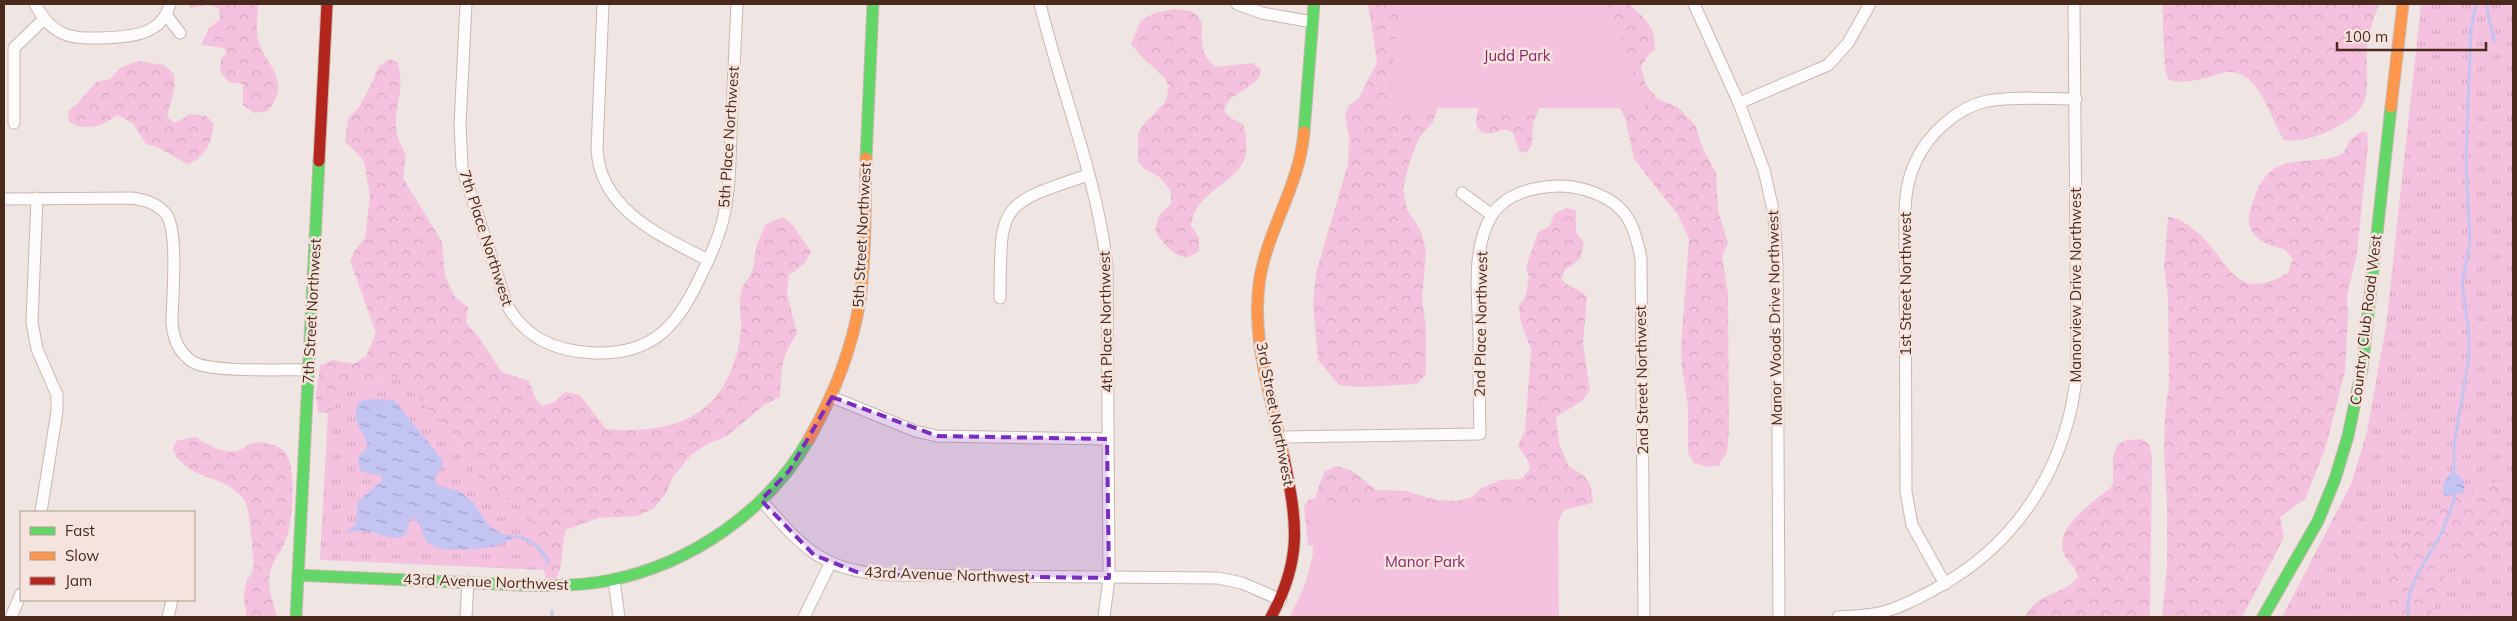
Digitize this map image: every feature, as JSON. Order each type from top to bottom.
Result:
[{"type":"street","points":[[35,4],[44,19],[58,32],[82,38],[136,36],[149,30],[167,16],[170,4]]},
{"type":"street","name":"7th Street Northwest","points":[[296,617],[310,370],[327,4]]},
{"type":"street","name":"7th Place Northwest","points":[[466,4],[460,124],[462,167],[507,305],[514,319],[537,339],[563,350],[598,353]]},
{"type":"street","points":[[603,4],[597,149],[598,165],[603,180],[622,206],[640,221],[663,236],[708,260]]},
{"type":"street","name":"5th Place Northwest","points":[[598,353],[628,350],[658,337],[671,326],[694,291],[719,236],[726,203],[737,4]]},
{"type":"street","name":"5th Street Northwest","points":[[761,500],[789,471],[807,446],[832,397],[853,333],[862,282],[873,4]]},
{"type":"street","name":"4th Place Northwest","points":[[1040,4],[1088,175],[1102,232],[1107,266],[1109,578],[1104,617]]},
{"type":"street","points":[[1237,4],[1262,13],[1312,22]]},
{"type":"street","name":"3rd Street Northwest","points":[[1271,617],[1281,600],[1292,569],[1295,540],[1281,437],[1264,372],[1258,319],[1258,295],[1269,247],[1298,171],[1303,148],[1307,124],[1314,4]]},
{"type":"street","name":"Manor Woods Drive Northwest","points":[[1694,4],[1739,103],[1764,170],[1771,196],[1776,234],[1779,617]]},
{"type":"street","points":[[1739,103],[1828,65],[1848,43],[1870,4]]},
{"type":"street","name":"Manorview Drive Northwest","points":[[1838,617],[1884,612],[1902,606],[1945,584],[1991,550],[2025,514],[2052,468],[2070,419],[2077,369],[2074,4]]},
{"type":"street","name":"Country Club Road West","points":[[2263,617],[2308,541],[2323,508],[2340,466],[2355,414],[2362,370],[2403,4]]},
{"type":"street","points":[[167,16],[180,33]]},
{"type":"street","points":[[14,123],[9,82],[9,48],[44,19]]},
{"type":"street","name":"1st Street Northwest","points":[[1945,584],[1912,524],[1906,492],[1905,210],[1911,173],[1916,159],[1934,135],[1954,116],[1969,107],[1997,99],[2076,99]]},
{"type":"street","points":[[1000,298],[1001,235],[1012,208],[1036,193],[1088,175]]},
{"type":"street","name":"2nd Street Northwest","points":[[1492,215],[1507,201],[1524,192],[1542,188],[1565,187],[1584,189],[1611,200],[1623,210],[1632,222],[1641,259],[1644,617]]},
{"type":"street","points":[[1462,193],[1492,215]]},
{"type":"street","points":[[37,198],[33,329],[38,349],[53,383],[57,403],[41,511]]},
{"type":"street","points":[[4,199],[132,198],[152,202],[166,215],[173,235],[173,336],[186,356],[204,366],[310,370]]},
{"type":"street","name":"2nd Place Northwest","points":[[1281,437],[1480,434],[1479,266],[1486,230],[1492,215]]},
{"type":"street","points":[[832,397],[915,431],[937,436],[1107,439]]},
{"type":"street","name":"43rd Avenue Northwest","points":[[298,576],[541,586],[577,585],[614,580],[662,565],[706,543],[761,500],[799,544],[830,564],[857,572],[890,576],[1230,580],[1281,600]]},
{"type":"street","points":[[804,617],[830,564]]},
{"type":"street","points":[[614,580],[619,617]]},
{"type":"street","points":[[466,617],[468,582]]},
{"type":"street","points":[[11,617],[20,596]]},
{"type":"street","points":[[168,617],[172,601]]},
{"type":"highlighted area","points":[[832,397],[937,436],[1107,439],[1109,578],[890,575],[857,572],[814,555],[761,500],[789,471]]},
{"type":"green space","points":[[187,4],[258,4],[257,29],[259,43],[278,82],[275,100],[268,111],[254,113],[243,105],[243,84],[229,82],[220,72],[221,59],[227,53],[224,48],[201,45],[209,28],[220,19],[219,8],[208,5],[191,8]]},
{"type":"green space","points":[[1368,4],[1405,4],[1439,104],[1433,122],[1419,138],[1410,161],[1403,188],[1407,210],[1421,231],[1426,251],[1422,299],[1426,328],[1426,374],[1417,384],[1363,387],[1339,385],[1318,360],[1313,303],[1316,273],[1348,164],[1349,138],[1345,115],[1349,105],[1359,98],[1377,62]]},
{"type":"green space","name":"Judd Park","points":[[1400,4],[1608,4],[1646,108],[1388,108]]},
{"type":"green space","points":[[1557,4],[1629,4],[1644,18],[1651,28],[1655,40],[1655,48],[1641,67],[1646,85],[1658,99],[1678,107],[1695,125],[1704,151],[1716,173],[1718,211],[1728,243],[1722,257],[1728,294],[1729,430],[1727,452],[1719,465],[1708,467],[1694,463],[1688,453],[1688,406],[1682,369],[1681,346],[1689,239],[1678,215],[1634,159],[1625,117]]},
{"type":"green space","points":[[2162,4],[2379,4],[2368,43],[2367,87],[2363,105],[2347,121],[2327,132],[2303,140],[2284,140],[2256,87],[2239,74],[2227,72],[2185,82],[2169,80],[2165,71]]},
{"type":"green space","points":[[2421,4],[2513,4],[2513,617],[2282,617],[2351,484],[2367,432],[2386,326]]},
{"type":"green space","points":[[1175,9],[1192,11],[1202,22],[1204,52],[1216,67],[1253,63],[1261,69],[1258,80],[1230,99],[1224,110],[1229,117],[1243,124],[1246,144],[1245,159],[1230,178],[1199,205],[1191,225],[1199,238],[1199,251],[1187,258],[1172,251],[1155,231],[1159,215],[1171,204],[1171,192],[1161,178],[1144,169],[1138,162],[1138,134],[1144,124],[1166,101],[1169,86],[1164,77],[1131,44],[1141,20],[1155,13]]},
{"type":"green space","points":[[389,59],[397,62],[400,75],[401,86],[396,130],[406,154],[403,178],[442,242],[445,276],[455,297],[468,307],[466,323],[477,335],[502,372],[529,381],[535,397],[542,406],[554,402],[565,392],[580,395],[606,429],[632,430],[656,428],[677,423],[696,414],[711,402],[724,385],[734,363],[741,331],[741,291],[752,271],[756,248],[766,224],[783,217],[792,224],[811,252],[804,264],[789,275],[787,294],[797,334],[785,357],[780,397],[763,406],[727,436],[705,445],[691,455],[673,477],[665,495],[653,509],[637,516],[598,518],[566,530],[561,567],[556,579],[546,578],[535,524],[520,506],[482,486],[461,443],[404,382],[392,376],[380,378],[373,387],[366,389],[356,385],[348,390],[328,413],[318,413],[316,397],[320,365],[333,360],[354,364],[366,356],[376,333],[350,261],[355,250],[365,238],[370,196],[364,161],[345,141],[348,119],[359,107],[378,67]]},
{"type":"green space","points":[[137,61],[164,65],[174,74],[175,86],[167,117],[175,123],[190,114],[206,116],[214,124],[212,137],[207,148],[195,161],[189,164],[146,144],[132,123],[117,115],[101,125],[95,126],[82,127],[69,122],[68,111],[77,104],[96,82],[110,79],[120,68]]},
{"type":"green space","points":[[1545,96],[1533,123],[1532,145],[1527,153],[1519,150],[1512,132],[1501,130],[1494,133],[1482,132],[1477,125],[1476,116],[1480,106]]},
{"type":"green space","points":[[2362,131],[2367,132],[2368,145],[2357,254],[2347,296],[2348,318],[2345,371],[2326,446],[2315,475],[2305,499],[2280,517],[2284,536],[2242,617],[2162,617],[2167,566],[2167,504],[2164,452],[2165,413],[2169,385],[2168,296],[2164,267],[2168,217],[2178,219],[2205,239],[2232,273],[2242,281],[2254,284],[2269,282],[2288,273],[2293,259],[2284,249],[2258,239],[2251,230],[2249,215],[2254,198],[2262,182],[2271,171],[2281,165],[2330,158],[2343,154],[2350,140]]},
{"type":"green space","points":[[1566,208],[1576,210],[1576,232],[1584,243],[1580,259],[1565,270],[1561,279],[1587,297],[1583,344],[1590,390],[1582,401],[1556,417],[1559,443],[1569,467],[1581,473],[1588,481],[1592,490],[1593,503],[1564,510],[1557,524],[1316,546],[1308,545],[1304,507],[1308,500],[1315,498],[1324,472],[1336,466],[1351,470],[1376,490],[1406,491],[1436,500],[1457,501],[1472,497],[1480,489],[1500,480],[1522,479],[1530,468],[1527,459],[1518,446],[1525,430],[1531,350],[1521,323],[1519,306],[1526,294],[1529,277],[1526,267],[1538,232],[1550,226],[1554,214]]},
{"type":"green space","points":[[392,376],[404,382],[461,443],[482,486],[520,506],[536,524],[543,570],[320,560],[328,413],[348,390],[356,385],[373,387],[380,378]]},
{"type":"green space","points":[[195,437],[215,448],[226,451],[239,450],[258,442],[267,443],[283,450],[288,457],[291,467],[293,494],[290,522],[285,542],[269,575],[271,594],[277,617],[247,617],[244,592],[253,570],[253,565],[249,515],[246,503],[239,493],[229,486],[196,472],[178,459],[173,448],[176,441]]},
{"type":"green space","points":[[2141,439],[2149,444],[2152,457],[2150,617],[2025,617],[2037,602],[2065,588],[2078,577],[2063,551],[2062,541],[2065,531],[2079,514],[2113,485],[2113,456],[2118,444],[2128,440]]},
{"type":"green space","points":[[2503,480],[2513,481],[2513,519],[2503,540],[2491,552],[2456,563],[2446,572],[2434,607],[2427,617],[2388,617],[2386,595],[2393,554],[2420,524],[2441,507],[2464,493]]},
{"type":"green space","name":"Manor Park","points":[[1311,507],[1558,508],[1559,617],[1290,617],[1306,582],[1313,553]]},
{"type":"water","points":[[367,399],[394,400],[441,458],[443,466],[435,478],[437,485],[459,491],[473,502],[489,526],[502,534],[517,536],[496,546],[472,549],[444,549],[431,545],[428,542],[415,519],[410,519],[406,535],[395,538],[361,531],[345,533],[356,524],[358,501],[382,481],[382,476],[361,471],[358,463],[359,456],[367,447],[365,437],[357,422],[356,409],[359,402]]},
{"type":"water","points":[[2454,472],[2463,481],[2464,493],[2445,496],[2443,490],[2444,482]]},
{"type":"waterway","points":[[2454,472],[2454,445],[2469,357],[2469,334],[2462,283],[2470,243],[2466,160],[2471,29],[2476,4]]},
{"type":"waterway","points":[[2486,4],[2494,41]]},
{"type":"waterway","points":[[2408,617],[2408,605],[2413,584],[2440,536],[2455,496]]},
{"type":"waterway","points":[[517,536],[536,546],[543,553],[548,563]]},
{"type":"waterway","points":[[552,611],[552,617]]},
{"type":"traffic: fast","points":[[866,158],[873,4]]},
{"type":"traffic: fast","points":[[1304,132],[1314,4]]},
{"type":"traffic: fast","points":[[2263,617],[2318,521],[2335,479],[2348,436],[2362,369],[2391,107]]},
{"type":"traffic: fast","points":[[296,617],[319,161]]},
{"type":"traffic: fast","points":[[298,575],[544,586],[578,585],[611,580],[641,572],[670,561],[698,547],[725,530],[750,511],[772,489],[792,465],[809,439]]},
{"type":"traffic: slow","points":[[2391,107],[2403,4]]},
{"type":"traffic: slow","points":[[1284,458],[1268,391],[1260,346],[1258,300],[1264,259],[1297,170],[1304,132]]},
{"type":"traffic: slow","points":[[809,439],[841,372],[857,319],[863,265],[866,158]]},
{"type":"traffic: jam","points":[[319,161],[327,4]]},
{"type":"traffic: jam","points":[[1271,617],[1281,596],[1293,558],[1294,521],[1284,458]]}]
